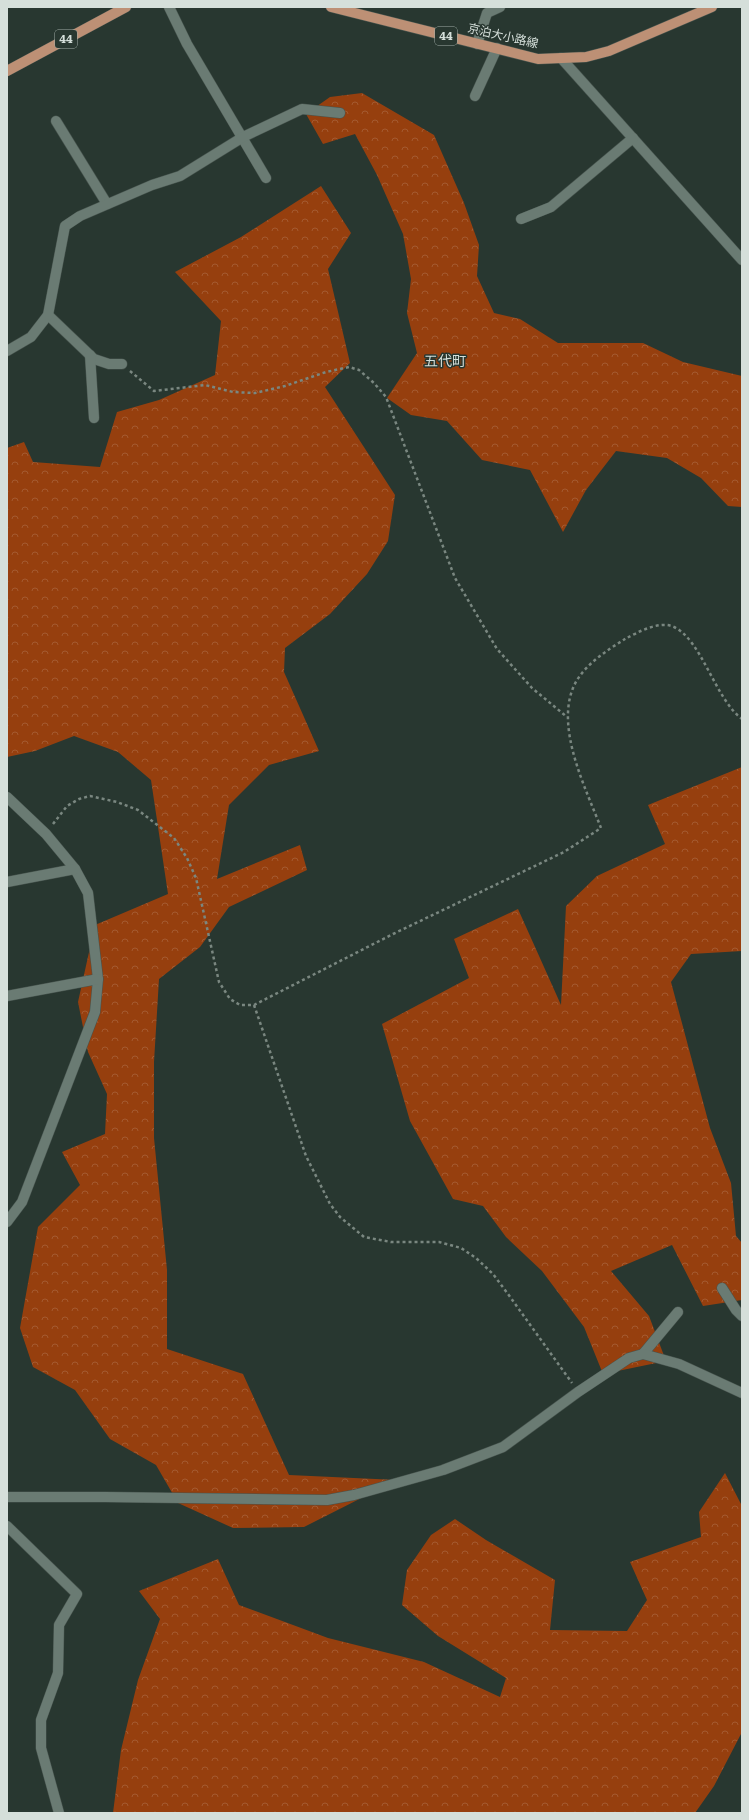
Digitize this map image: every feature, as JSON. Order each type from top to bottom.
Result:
[{"type":"main road","name":"44","points":[[7,71],[126,7]]},
{"type":"main road","name":"京泊大小路線","points":[[331,7],[538,59],[586,57],[609,51],[712,7]]},
{"type":"street","points":[[169,7],[186,44],[243,137],[266,178]]},
{"type":"street","points":[[477,44],[487,13],[500,7]]},
{"type":"street","points":[[474,96],[497,48]]},
{"type":"street","points":[[561,58],[742,260]]},
{"type":"street","points":[[7,351],[31,338],[48,315],[65,226],[80,216],[107,204],[152,185],[180,176],[243,137],[302,109],[340,113]]},
{"type":"street","points":[[56,121],[107,204]]},
{"type":"street","points":[[521,219],[551,207],[633,138]]},
{"type":"street","points":[[48,315],[94,359],[109,364],[122,364]]},
{"type":"street","points":[[90,355],[94,418]]},
{"type":"street","points":[[7,797],[46,834],[75,869],[88,893],[98,979],[95,1012],[22,1202],[7,1222]]},
{"type":"street","points":[[7,882],[75,869]]},
{"type":"street","points":[[7,996],[98,979]]},
{"type":"street","points":[[722,1288],[736,1310],[742,1316]]},
{"type":"street","points":[[643,1354],[678,1312]]},
{"type":"street","points":[[7,1497],[327,1500],[340,1498],[443,1470],[503,1447],[578,1392],[629,1358],[643,1354],[679,1364],[742,1393]]},
{"type":"street","points":[[7,1526],[77,1594],[59,1625],[58,1673],[41,1720],[41,1748],[59,1813]]},
{"type":"path","points":[[122,364],[154,391],[204,385],[232,392],[255,393],[285,386],[326,372],[349,367],[359,370],[374,383],[386,398],[403,438],[427,508],[456,578],[497,649],[532,688],[567,717]]},
{"type":"path","points":[[46,834],[66,806],[79,799],[90,796],[117,802],[138,810],[155,822],[174,838],[187,858],[196,878],[219,982],[230,999],[240,1005],[254,1005],[393,934],[564,852],[601,828],[581,778],[570,740],[567,717],[573,688],[582,673],[603,652],[628,638],[662,624],[673,626],[686,635],[729,706],[742,719]]},
{"type":"path","points":[[254,1005],[306,1156],[330,1204],[340,1218],[364,1236],[391,1242],[439,1242],[461,1248],[476,1258],[493,1274],[578,1392]]},
{"type":"green space","points":[[362,93],[434,135],[464,203],[479,245],[477,276],[494,313],[520,319],[558,343],[643,343],[683,362],[742,376],[742,507],[728,506],[701,478],[667,458],[616,451],[586,490],[563,532],[530,470],[482,460],[447,421],[411,415],[387,398],[417,353],[407,313],[411,279],[403,234],[377,175],[355,134],[323,144],[306,114],[330,97]]},
{"type":"green space","points":[[321,186],[351,233],[328,269],[350,363],[325,387],[395,495],[388,541],[367,574],[330,614],[285,648],[284,672],[319,751],[269,765],[229,805],[217,879],[300,845],[307,870],[229,907],[200,947],[159,979],[154,1062],[154,1138],[167,1270],[167,1349],[243,1374],[289,1475],[397,1480],[304,1527],[233,1528],[178,1503],[156,1465],[110,1439],[75,1390],[33,1367],[20,1328],[38,1227],[80,1185],[62,1152],[105,1134],[107,1094],[88,1052],[78,1002],[95,925],[168,894],[151,780],[118,752],[74,736],[35,751],[7,757],[7,448],[24,442],[33,462],[100,467],[117,412],[159,400],[215,375],[221,321],[175,272],[241,237]]},
{"type":"green space","points":[[742,767],[742,951],[691,954],[671,982],[710,1128],[731,1183],[736,1236],[742,1243],[742,1300],[703,1306],[672,1245],[611,1271],[649,1316],[666,1361],[603,1374],[584,1327],[542,1271],[506,1237],[483,1206],[453,1199],[410,1121],[382,1024],[469,978],[454,939],[518,909],[561,1005],[566,906],[597,876],[665,844],[648,805]]},
{"type":"green space","points":[[725,1473],[742,1506],[742,1732],[714,1786],[695,1813],[113,1813],[121,1750],[138,1680],[160,1619],[139,1591],[218,1559],[239,1605],[328,1638],[424,1662],[500,1697],[506,1678],[438,1636],[402,1605],[407,1570],[431,1535],[455,1519],[486,1540],[555,1580],[550,1630],[627,1631],[647,1600],[630,1562],[701,1537],[699,1512]]},
{"type":"district","name":"五代町","points":[[445,361]]}]
